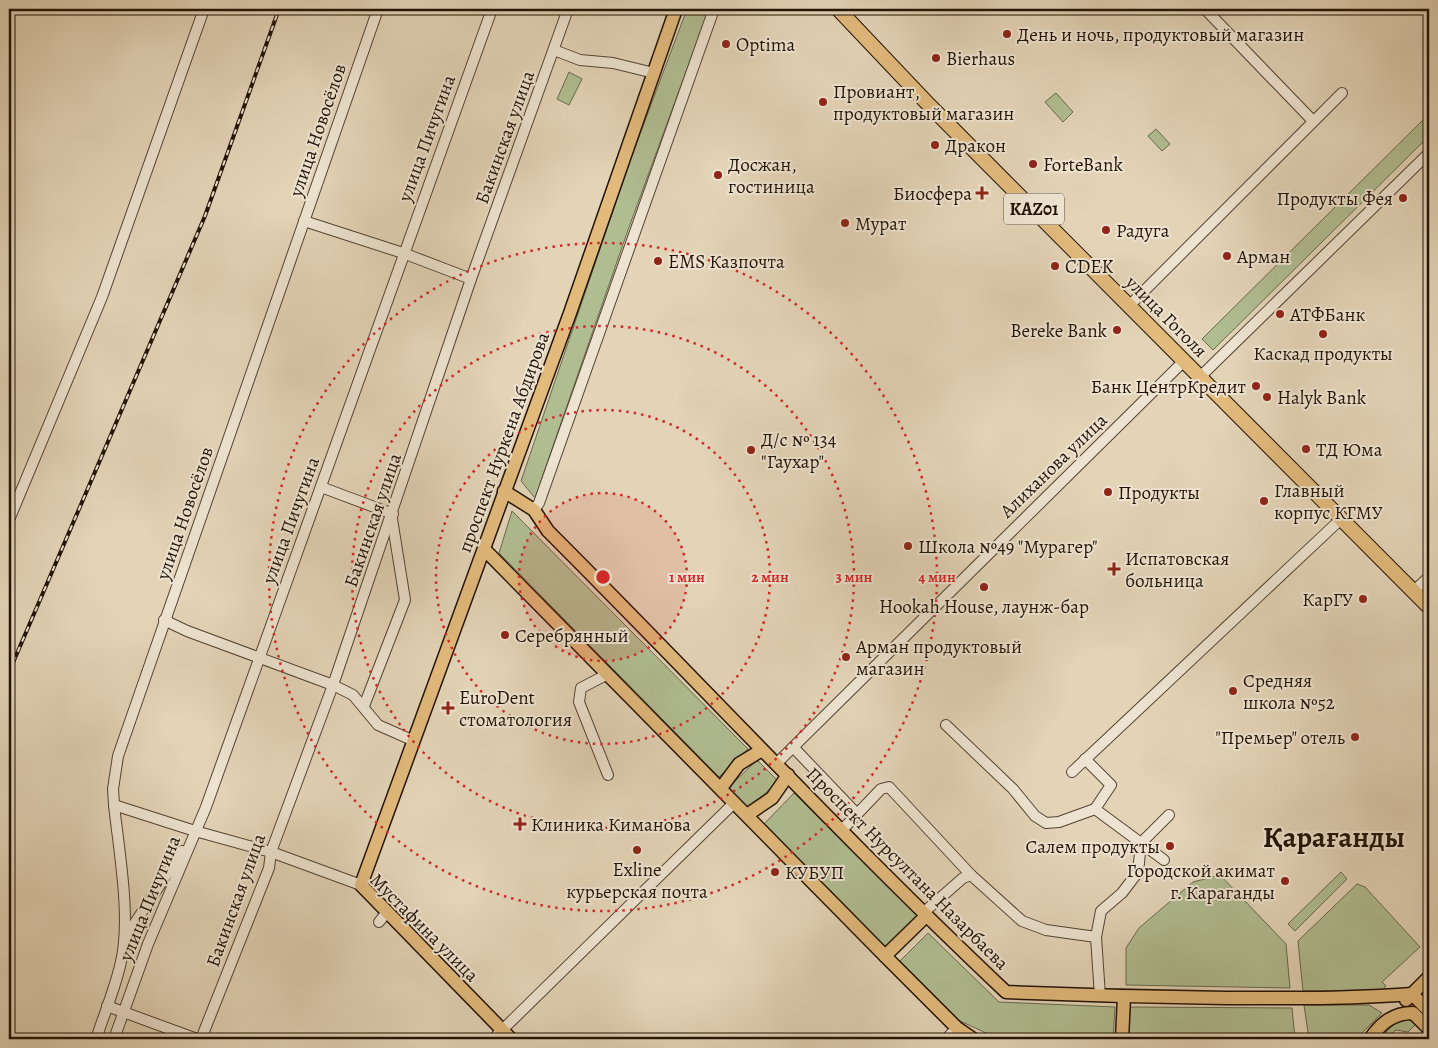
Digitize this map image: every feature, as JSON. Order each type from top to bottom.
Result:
[{"type":"highway","name":"улица Гоголя","points":[[838,9],[937,113],[1429,606]]},
{"type":"main road","name":"проспект Нуркена Абдирова","points":[[361,885],[412,740],[484,550],[570,313],[676,9]]},
{"type":"main road","points":[[504,491],[534,510]]},
{"type":"main road","name":"Проспект Нурсултана Назарбаева","points":[[534,510],[548,531],[762,750],[924,915],[1006,992],[1100,996],[1366,998],[1412,994]]},
{"type":"main road","points":[[484,550],[885,956],[957,1028],[973,1039]]},
{"type":"main road","points":[[720,788],[739,764],[762,750]]},
{"type":"main road","points":[[746,815],[772,798],[788,775]]},
{"type":"main road","name":"Мустафина улица","points":[[361,885],[383,917],[502,1036]]},
{"type":"main road","points":[[885,956],[924,915]]},
{"type":"main road","points":[[1370,1039],[1429,977]]},
{"type":"main road","points":[[1412,994],[1429,1011]]},
{"type":"main road","points":[[1122,1039],[1124,996]]},
{"type":"main road","name":"Проспект Нурсултана Назарбаева","points":[[1366,998],[1401,1006],[1413,1013]]},
{"type":"main road","points":[[1384,1023],[1395,1015],[1413,1013],[1429,1029]]},
{"type":"street","points":[[9,520],[102,297],[204,9]]},
{"type":"street","name":"улица Новосёлов","points":[[96,1039],[121,965],[124,938],[124,910],[113,789],[118,756],[378,9]]},
{"type":"street","name":"улица Пичугина","points":[[114,1039],[148,944],[195,831],[259,658],[492,9]]},
{"type":"street","name":"Бакинская улица","points":[[201,1039],[269,868],[271,852],[333,685],[471,279],[568,9]]},
{"type":"street","points":[[534,510],[542,493],[714,9]]},
{"type":"street","points":[[1205,9],[1313,122]]},
{"type":"street","points":[[554,50],[580,60],[613,63],[654,73]]},
{"type":"street","points":[[1130,305],[1342,93]]},
{"type":"street","points":[[1201,376],[1429,153]]},
{"type":"street","points":[[304,221],[403,253],[471,279]]},
{"type":"street","name":"Алиханова улица","points":[[776,764],[1185,360]]},
{"type":"street","points":[[321,487],[392,516],[405,600],[364,706]]},
{"type":"street","points":[[1072,772],[1281,572],[1342,518]]},
{"type":"street","points":[[1414,591],[1429,577]]},
{"type":"street","points":[[164,620],[187,632],[333,685],[353,695],[378,725],[412,740]]},
{"type":"street","points":[[606,675],[581,688],[580,702],[608,775]]},
{"type":"street","points":[[946,725],[1013,789],[1036,816],[1046,823],[1059,822],[1095,809],[1111,785],[1085,759]]},
{"type":"street","points":[[793,746],[857,814]]},
{"type":"street","points":[[842,830],[881,789],[889,787],[971,875],[1022,921],[1046,930],[1096,937]]},
{"type":"street","points":[[502,1036],[734,803]]},
{"type":"street","name":"Мустафина улица","points":[[114,805],[195,831],[271,852],[361,885]]},
{"type":"street","points":[[1095,809],[1164,860]]},
{"type":"street","points":[[1100,996],[1096,937],[1101,911],[1122,893],[1138,872],[1141,843],[1168,815]]},
{"type":"street","points":[[124,938],[195,831]]},
{"type":"street","points":[[924,915],[963,878],[971,875]]},
{"type":"street","points":[[107,1006],[197,1039]]},
{"type":"street","points":[[946,1039],[957,1028]]},
{"type":"green space","points":[[687,9],[709,9],[628,230],[535,498],[521,481],[631,158]]},
{"type":"green space","points":[[569,72],[582,79],[569,105],[557,99]]},
{"type":"green space","points":[[1056,93],[1073,112],[1063,122],[1045,102]]},
{"type":"green space","points":[[1429,114],[1429,136],[1213,350],[1202,339]]},
{"type":"green space","points":[[1156,129],[1170,144],[1162,151],[1148,136]]},
{"type":"green space","points":[[512,511],[748,749],[719,777],[499,553]]},
{"type":"green space","points":[[757,760],[778,781],[749,809],[728,788]]},
{"type":"green space","points":[[794,793],[918,917],[887,948],[764,824]]},
{"type":"green space","points":[[1341,872],[1347,879],[1295,931],[1288,924]]},
{"type":"green space","points":[[1220,875],[1286,944],[1290,988],[1126,985],[1126,948],[1139,928],[1193,882]]},
{"type":"green space","points":[[1357,884],[1365,887],[1420,947],[1382,982],[1386,986],[1382,990],[1303,991],[1298,941]]},
{"type":"green space","points":[[928,933],[999,1002],[1115,1007],[1113,1039],[999,1039],[958,1020],[900,961]]},
{"type":"green space","points":[[1304,1005],[1369,1005],[1382,1013],[1356,1039],[1309,1039]]},
{"type":"green space","points":[[1130,1007],[1292,1008],[1295,1039],[1129,1039]]},
{"type":"green space","points":[[1407,1019],[1416,1024],[1408,1032],[1396,1030],[1386,1039],[1378,1039],[1397,1022]]},
{"type":"railway","points":[[9,672],[205,216],[279,9]]},
{"type":"place","name":"День и ночь, продуктовый магазин","points":[[1007,34]]},
{"type":"place","name":"Optima","points":[[726,44]]},
{"type":"place","name":"Bierhaus","points":[[936,58]]},
{"type":"place","name":"Провиант, продуктовый магазин","points":[[823,102]]},
{"type":"place","name":"Дракон","points":[[935,145]]},
{"type":"place","name":"ForteBank","points":[[1033,164]]},
{"type":"place","name":"Досжан, гостиница","points":[[718,175]]},
{"type":"place","name":"Биосфера","points":[[982,193]]},
{"type":"place","name":"Продукты Фея","points":[[1403,198]]},
{"type":"place","name":"Мурат","points":[[845,223]]},
{"type":"place","name":"Радуга","points":[[1106,230]]},
{"type":"place","name":"Арман","points":[[1227,256]]},
{"type":"place","name":"EMS Казпочта","points":[[658,261]]},
{"type":"place","name":"CDEK","points":[[1055,266]]},
{"type":"place","name":"АТФБанк","points":[[1280,314]]},
{"type":"place","name":"Bereke Bank","points":[[1117,330]]},
{"type":"place","name":"Каскад продукты","points":[[1323,334]]},
{"type":"place","name":"Банк ЦентрКредит","points":[[1256,386]]},
{"type":"place","name":"Halyk Bank","points":[[1267,397]]},
{"type":"place","name":"ТД Юма","points":[[1306,449]]},
{"type":"place","name":"Д/с № 134 \"Гаухар\"","points":[[751,450]]},
{"type":"place","name":"Продукты","points":[[1108,492]]},
{"type":"place","name":"Главный корпус КГМУ","points":[[1264,501]]},
{"type":"place","name":"Школа №49 \"Мурагер\"","points":[[908,546]]},
{"type":"place","name":"Испатовская больница","points":[[1114,569]]},
{"type":"place","name":"Hookah House, лаунж-бар","points":[[984,587]]},
{"type":"place","name":"КарГУ","points":[[1363,599]]},
{"type":"place","name":"Серебрянный","points":[[505,635]]},
{"type":"place","name":"Арман продуктовый магазин","points":[[846,657]]},
{"type":"place","name":"Средняя школа №52","points":[[1233,691]]},
{"type":"place","name":"EuroDent стоматология","points":[[448,708]]},
{"type":"place","name":"\"Премьер\" отель","points":[[1355,737]]},
{"type":"place","name":"Клиника Киманова","points":[[520,824]]},
{"type":"place","name":"Салем продукты","points":[[1170,846]]},
{"type":"place","name":"Exline курьерская почта","points":[[637,850]]},
{"type":"place","name":"КУБУП","points":[[775,872]]},
{"type":"place","name":"Городской акимат г. Караганды","points":[[1285,881]]},
{"type":"district","name":"Қарағанды","points":[[1334,837]]}]
